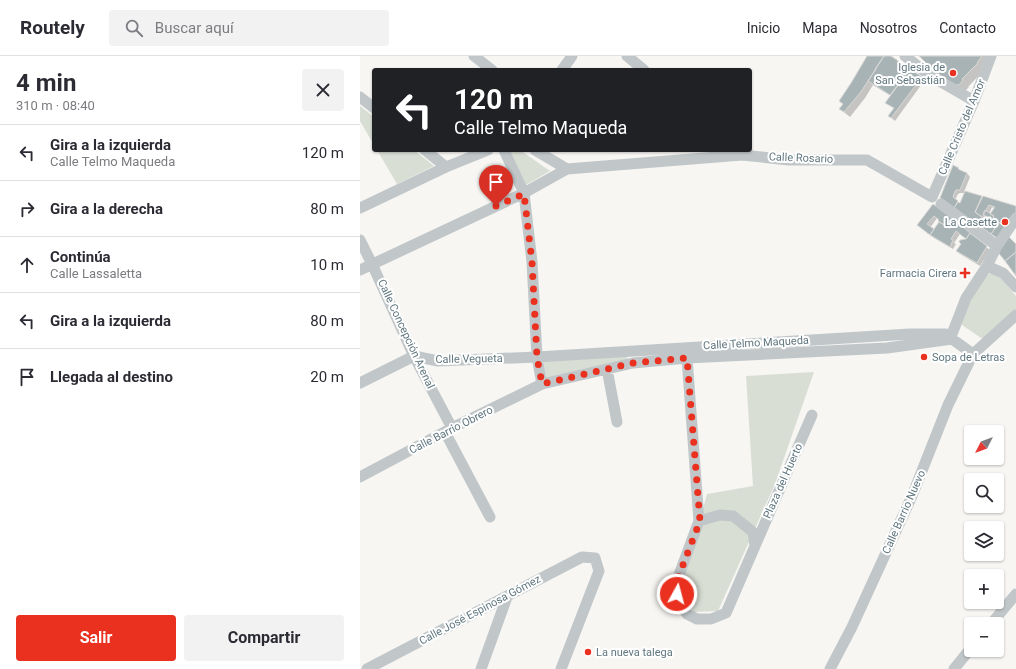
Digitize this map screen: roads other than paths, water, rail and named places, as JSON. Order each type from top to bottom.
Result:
[{"type":"street","points":[[474,56],[489,68]]},
{"type":"street","points":[[563,68],[572,56]]},
{"type":"street","points":[[627,56],[642,68]]},
{"type":"street","points":[[905,56],[929,75],[974,101]]},
{"type":"street","name":"Calle Cristo del Amor","points":[[937,201],[990,56]]},
{"type":"street","points":[[360,96],[372,106]]},
{"type":"street","points":[[427,152],[446,167]]},
{"type":"street","points":[[360,208],[446,167],[483,152]]},
{"type":"street","points":[[505,152],[524,194],[532,262],[537,357],[542,384]]},
{"type":"street","points":[[539,152],[567,168]]},
{"type":"street","name":"Calle Rosario","points":[[360,270],[524,194],[567,168],[740,153],[789,160],[867,160],[937,201],[998,246]]},
{"type":"street","points":[[1016,218],[966,298],[952,336],[973,354],[1016,315]]},
{"type":"street","name":"Calle Concepción Arenal","points":[[360,240],[490,517]]},
{"type":"street","points":[[987,266],[1003,273],[1016,287]]},
{"type":"street","name":"Calle Telmo Maqueda","points":[[537,357],[902,334],[952,336]]},
{"type":"street","name":"Calle Telmo Maqueda","points":[[542,384],[633,363],[687,358],[887,348],[952,336]]},
{"type":"street","name":"Calle Barrio Nuevo","points":[[830,669],[856,620],[912,496],[948,405],[973,354]]},
{"type":"street","points":[[360,383],[414,356]]},
{"type":"street","name":"Calle Vegueta","points":[[414,356],[438,361],[537,357]]},
{"type":"street","name":"Plaza del Huerto","points":[[687,358],[700,521],[676,583],[677,600],[687,614],[698,620],[711,619],[726,612],[812,415]]},
{"type":"street","points":[[608,369],[617,422]]},
{"type":"street","name":"Calle Barrio Obrero","points":[[360,477],[448,430],[542,384]]},
{"type":"street","points":[[700,521],[720,514],[733,516],[753,532],[755,546]]},
{"type":"street","name":"Calle José Espinosa Gómez","points":[[367,669],[582,557],[595,558],[599,571],[561,669]]},
{"type":"street","points":[[997,617],[1016,594]]},
{"type":"street","points":[[481,669],[506,597]]},
{"type":"street","points":[[954,669],[964,657]]},
{"type":"place","name":"Iglesia de San Sebastián","points":[[953,73]]},
{"type":"place","name":"La Casette","points":[[1005,222]]},
{"type":"place","name":"Farmacia Cirera","points":[[965,273]]},
{"type":"place","name":"Sopa de Letras","points":[[924,357]]},
{"type":"place","name":"La nueva talega","points":[[588,652]]}]
